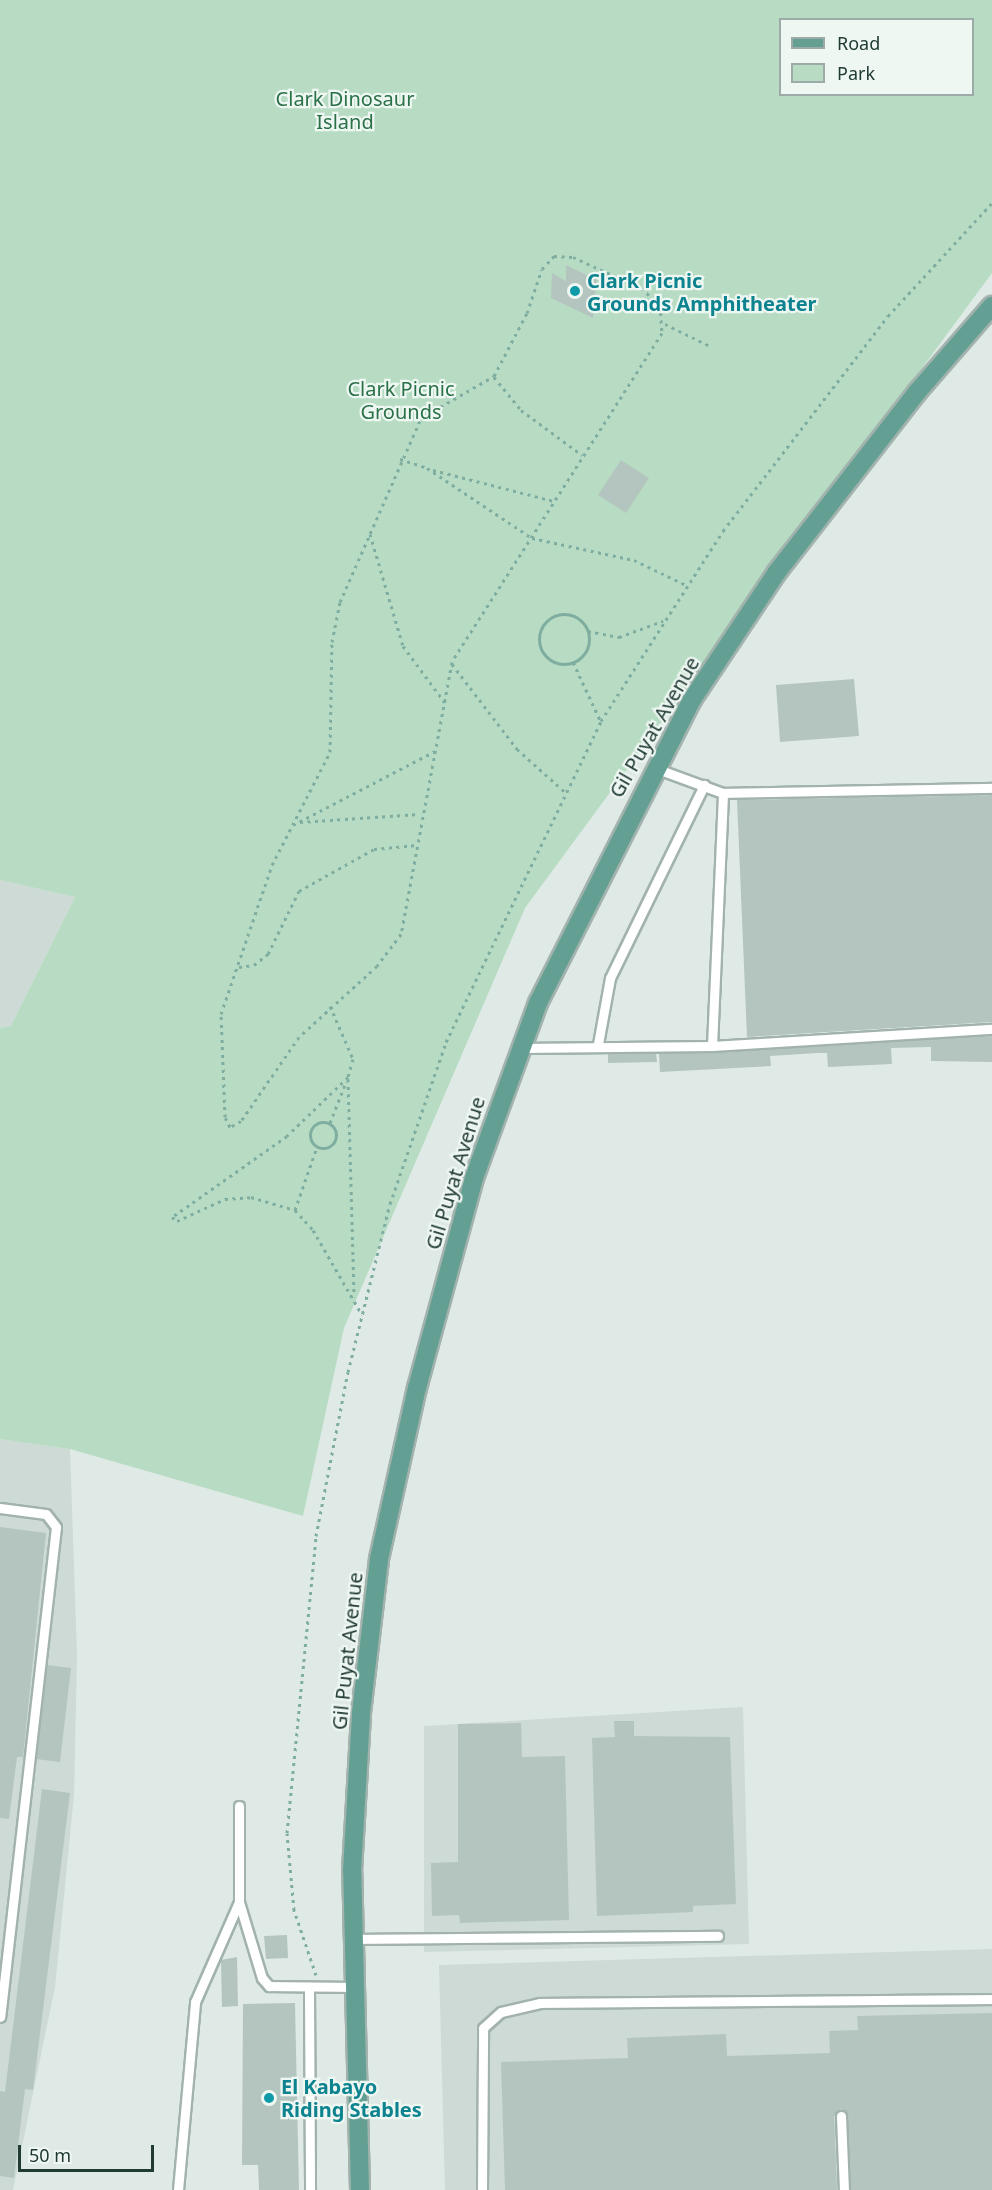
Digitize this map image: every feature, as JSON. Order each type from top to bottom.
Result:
[{"type":"main road","name":"Gil Puyat Avenue","points":[[360,2190],[352,1939],[361,1713],[379,1559],[420,1377],[474,1178],[518,1048],[655,768],[777,572],[918,391],[992,306]]},
{"type":"lane","points":[[655,768],[723,793],[992,788]]},
{"type":"lane","points":[[598,1044],[610,978],[704,785]]},
{"type":"lane","points":[[712,1046],[723,793]]},
{"type":"lane","points":[[518,1048],[598,1044],[712,1046],[992,1029]]},
{"type":"lane","points":[[0,1508],[46,1514],[56,1527],[0,2018]]},
{"type":"lane","points":[[239,1806],[239,1902],[262,1978],[269,1986],[314,1989],[354,1987]]},
{"type":"lane","points":[[178,2190],[195,2002],[239,1902]]},
{"type":"lane","points":[[352,1939],[718,1936]]},
{"type":"lane","points":[[310,2190],[314,1989]]},
{"type":"lane","points":[[482,2190],[483,2028],[501,2012],[540,2003],[992,1999]]},
{"type":"lane","points":[[841,2116],[844,2190]]},
{"type":"path","points":[[314,1989],[294,1910],[287,1833],[316,1536],[362,1314],[390,1204],[446,1042],[601,721],[688,585],[741,506],[888,315],[992,203]]},
{"type":"path","points":[[554,256],[573,256],[641,288],[660,304],[665,324],[451,663],[446,704],[420,814],[417,845],[401,934],[377,966],[330,1006],[277,1064],[241,1121],[230,1127],[225,1117],[220,1023],[272,865],[330,752],[332,642],[340,602],[400,459],[426,414],[494,376],[527,313],[542,269],[554,256]]},
{"type":"path","points":[[665,324],[710,346]]},
{"type":"path","points":[[494,376],[521,410],[582,455]]},
{"type":"path","points":[[400,459],[555,501]]},
{"type":"path","points":[[427,468],[532,538],[634,560],[688,585]]},
{"type":"path","points":[[370,534],[402,646],[446,704]]},
{"type":"path","points":[[588,631],[586,651],[573,662],[559,663],[545,654],[543,627],[555,616],[570,614],[588,631],[619,637],[666,620]]},
{"type":"path","points":[[573,662],[601,721]]},
{"type":"path","points":[[451,663],[517,749],[565,792]]},
{"type":"path","points":[[291,826],[435,750]]},
{"type":"path","points":[[298,822],[420,814]]},
{"type":"path","points":[[239,967],[254,965],[268,954],[282,915],[298,891],[374,849],[417,845]]},
{"type":"path","points":[[317,1147],[335,1140],[329,1123],[353,1059],[330,1006]]},
{"type":"path","points":[[348,1077],[287,1136],[172,1217],[177,1221],[225,1199],[251,1197],[295,1210],[362,1314]]},
{"type":"path","points":[[348,1077],[354,1299]]},
{"type":"path","points":[[295,1210],[317,1147],[310,1130],[317,1123],[329,1123]]},
{"type":"shaded area","points":[[0,880],[75,897],[11,1026],[0,1028]]},
{"type":"shaded area","points":[[0,1439],[70,1449],[77,1655],[74,1795],[55,1987],[13,2190],[0,2190]]},
{"type":"shaded area","points":[[743,1707],[749,1944],[424,1952],[424,1726]]},
{"type":"shaded area","points":[[992,1949],[992,2190],[445,2190],[439,1965]]},
{"type":"green space","name":"Clark Picnic Grounds","points":[[0,0],[992,0],[992,273],[525,908],[344,1328],[303,1516],[70,1449],[0,1439],[0,1028],[11,1026],[75,897],[0,880]]},
{"type":"building","points":[[566,265],[597,280],[593,318],[551,298],[552,273],[566,281]]},
{"type":"building","points":[[621,460],[649,478],[626,513],[598,495]]},
{"type":"building","points":[[854,679],[859,736],[780,742],[776,685]]},
{"type":"building","points":[[992,795],[992,1022],[747,1037],[737,800]]},
{"type":"building","points":[[992,1036],[992,1062],[931,1061],[931,1047],[891,1048],[892,1064],[828,1067],[827,1053],[817,1053],[770,1056],[771,1066],[660,1072],[659,1053]]},
{"type":"building","points":[[656,1053],[657,1062],[608,1063],[608,1054]]},
{"type":"building","points":[[0,1527],[46,1533],[23,1757],[17,1757],[9,1819],[0,1818]]},
{"type":"building","points":[[47,1665],[71,1668],[60,1762],[36,1759]]},
{"type":"building","points":[[614,1721],[634,1721],[634,1736],[730,1737],[736,1904],[693,1906],[693,1912],[597,1916],[592,1738],[615,1737]]},
{"type":"building","points":[[521,1723],[522,1757],[565,1756],[569,1920],[460,1923],[459,1915],[432,1916],[431,1863],[458,1862],[458,1724]]},
{"type":"building","points":[[42,1789],[70,1793],[33,2090],[25,2089],[14,2178],[0,2176],[0,2091],[5,2092]]},
{"type":"building","points":[[287,1935],[288,1958],[266,1959],[264,1936]]},
{"type":"building","points":[[237,1957],[238,2006],[222,2007],[221,1960]]},
{"type":"building","name":"El Kabayo Riding Stables","points":[[295,2003],[299,2190],[259,2190],[258,2165],[242,2165],[243,2004]]},
{"type":"building","points":[[992,2013],[992,2190],[851,2190],[848,2116],[841,2109],[834,2116],[837,2190],[505,2190],[501,2062],[628,2058],[627,2038],[726,2034],[727,2056],[830,2053],[829,2031],[858,2030],[857,2016]]},
{"type":"place","name":"Clark Picnic Grounds Amphitheater","points":[[575,291]]},
{"type":"place","name":"El Kabayo Riding Stables","points":[[269,2098]]},
{"type":"park label","name":"Clark Dinosaur Island","points":[[345,110]]}]
